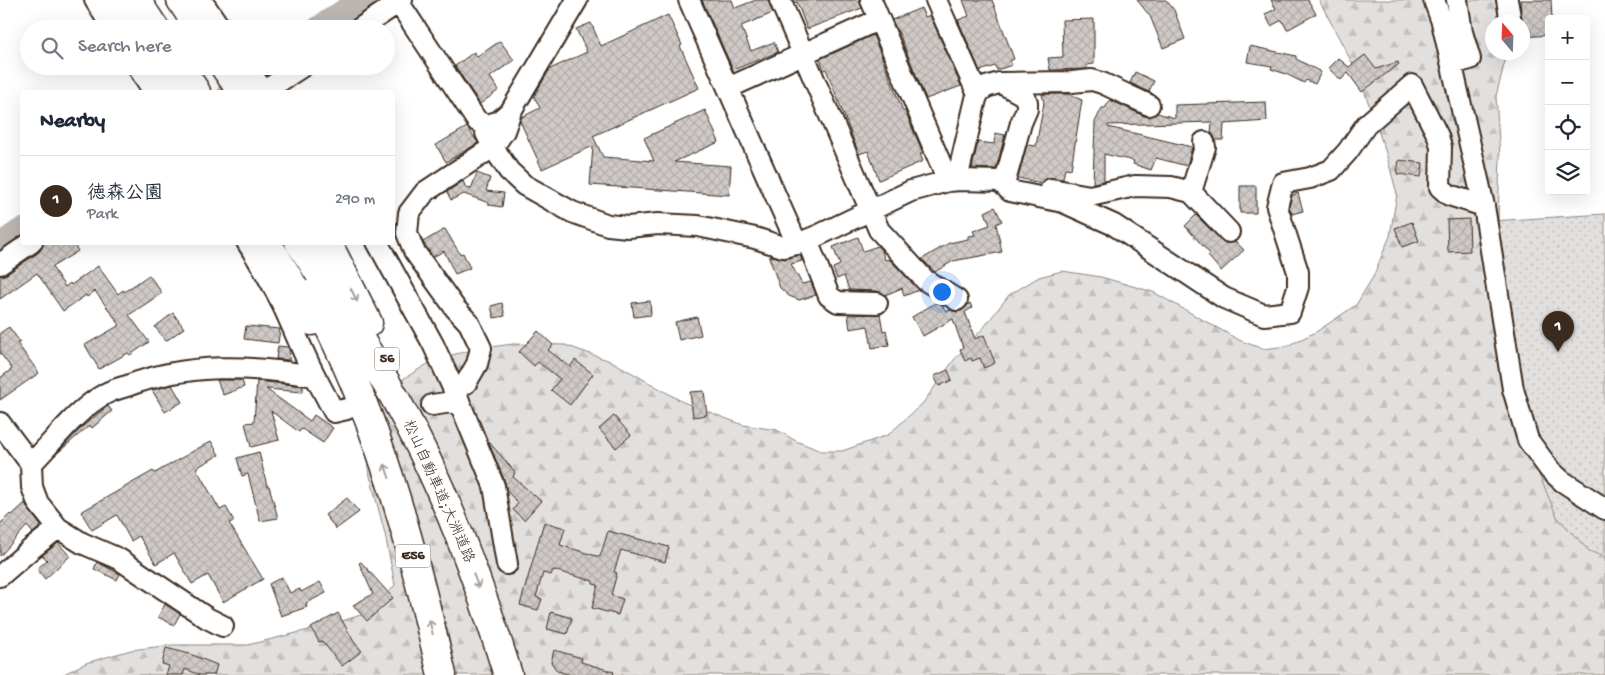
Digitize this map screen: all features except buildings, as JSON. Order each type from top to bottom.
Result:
[{"type":"highway","points":[[112,0],[124,20]]},
{"type":"highway","points":[[136,0],[148,20]]},
{"type":"highway","points":[[181,0],[194,20]]},
{"type":"highway","points":[[160,75],[170,90]]},
{"type":"highway","points":[[185,75],[195,90]]},
{"type":"highway","points":[[230,75],[241,90]]},
{"type":"highway","points":[[274,245],[310,258]]},
{"type":"highway","name":"松山自動車道;大洲道路","points":[[289,245],[310,258],[396,400],[432,471],[489,615],[508,675]]},
{"type":"highway","name":"E56","points":[[310,258],[331,353],[376,440],[407,534],[442,675]]},
{"type":"street","points":[[95,0],[108,20]]},
{"type":"street","points":[[201,0],[215,20]]},
{"type":"street","points":[[432,405],[456,395],[477,364],[481,348],[469,323],[455,308],[414,251],[400,235],[409,213],[425,192],[493,147],[504,131],[511,111],[577,0]]},
{"type":"street","points":[[689,0],[728,88],[829,296],[838,302],[877,303]]},
{"type":"street","points":[[780,0],[879,230],[925,280],[957,300]]},
{"type":"street","points":[[871,0],[878,20],[955,181]]},
{"type":"street","points":[[936,0],[975,88],[980,92]]},
{"type":"street","points":[[1434,0],[1442,22],[1484,206],[1514,389],[1528,440],[1550,470],[1562,481],[1605,509]]},
{"type":"street","points":[[1452,64],[1470,59],[1462,32],[1457,0]]},
{"type":"street","points":[[1507,0],[1510,15]]},
{"type":"street","points":[[372,20],[400,1],[478,120],[486,125],[498,122],[511,111]]},
{"type":"street","points":[[728,88],[878,20]]},
{"type":"street","points":[[143,75],[153,90]]},
{"type":"street","points":[[252,75],[263,90]]},
{"type":"street","points":[[267,90],[290,75]]},
{"type":"street","points":[[955,181],[976,98],[986,87],[1000,83],[1092,80],[1149,105]]},
{"type":"street","points":[[1000,83],[1023,95],[1027,102],[1027,109],[1021,123],[1005,184]]},
{"type":"street","points":[[1005,184],[1010,191],[1063,202],[1114,225],[1224,298],[1264,315],[1290,312],[1298,288],[1298,272],[1277,207],[1283,183],[1310,178],[1331,170],[1348,151],[1366,125],[1412,85],[1438,136],[1441,147],[1440,187],[1449,195],[1484,206]]},
{"type":"street","points":[[486,125],[486,133],[493,147],[509,171],[524,185],[572,212],[608,225],[628,227],[658,224],[698,226],[756,238],[782,247],[802,242],[911,191],[955,181],[1000,181],[1005,184],[1090,196],[1135,186],[1171,187],[1191,192],[1229,232]]},
{"type":"street","points":[[1191,192],[1205,147],[1204,142]]},
{"type":"street","points":[[0,264],[28,245]]},
{"type":"street","points":[[249,245],[285,310],[296,338],[334,412],[347,409]]},
{"type":"street","points":[[379,245],[433,344],[494,486],[507,564]]},
{"type":"street","points":[[31,464],[73,418],[105,394],[140,381],[183,370],[222,368],[254,369],[315,376]]},
{"type":"street","points":[[0,422],[31,464],[32,487],[38,502],[58,528],[82,543],[119,559],[207,618],[223,626]]},
{"type":"street","points":[[0,576],[58,528]]},
{"type":"green space","points":[[1319,0],[1519,0],[1516,15],[1485,15],[1485,60],[1505,60],[1496,96],[1500,157],[1498,220],[1605,542],[1605,675],[62,675],[86,663],[131,650],[172,645],[248,645],[333,624],[373,611],[395,585],[365,448],[378,419],[403,379],[436,359],[476,349],[513,344],[565,345],[613,362],[683,402],[743,425],[777,430],[796,441],[821,451],[842,451],[888,435],[923,403],[954,360],[985,326],[1009,295],[1039,277],[1062,271],[1101,277],[1153,292],[1239,340],[1263,349],[1287,346],[1316,332],[1356,305],[1373,277],[1390,236],[1397,194],[1386,153],[1359,76]]},
{"type":"green space","points":[[1605,214],[1605,557],[1589,551],[1557,517],[1532,458],[1491,221]]},
{"type":"waterway","points":[[332,20],[362,0]]},
{"type":"waterway","points":[[231,89],[251,75]]},
{"type":"waterway","points":[[0,246],[20,232]]},
{"type":"tunnel","points":[[352,408],[432,405]]},
{"type":"place","name":"徳森公園","points":[[1558,352]]}]
